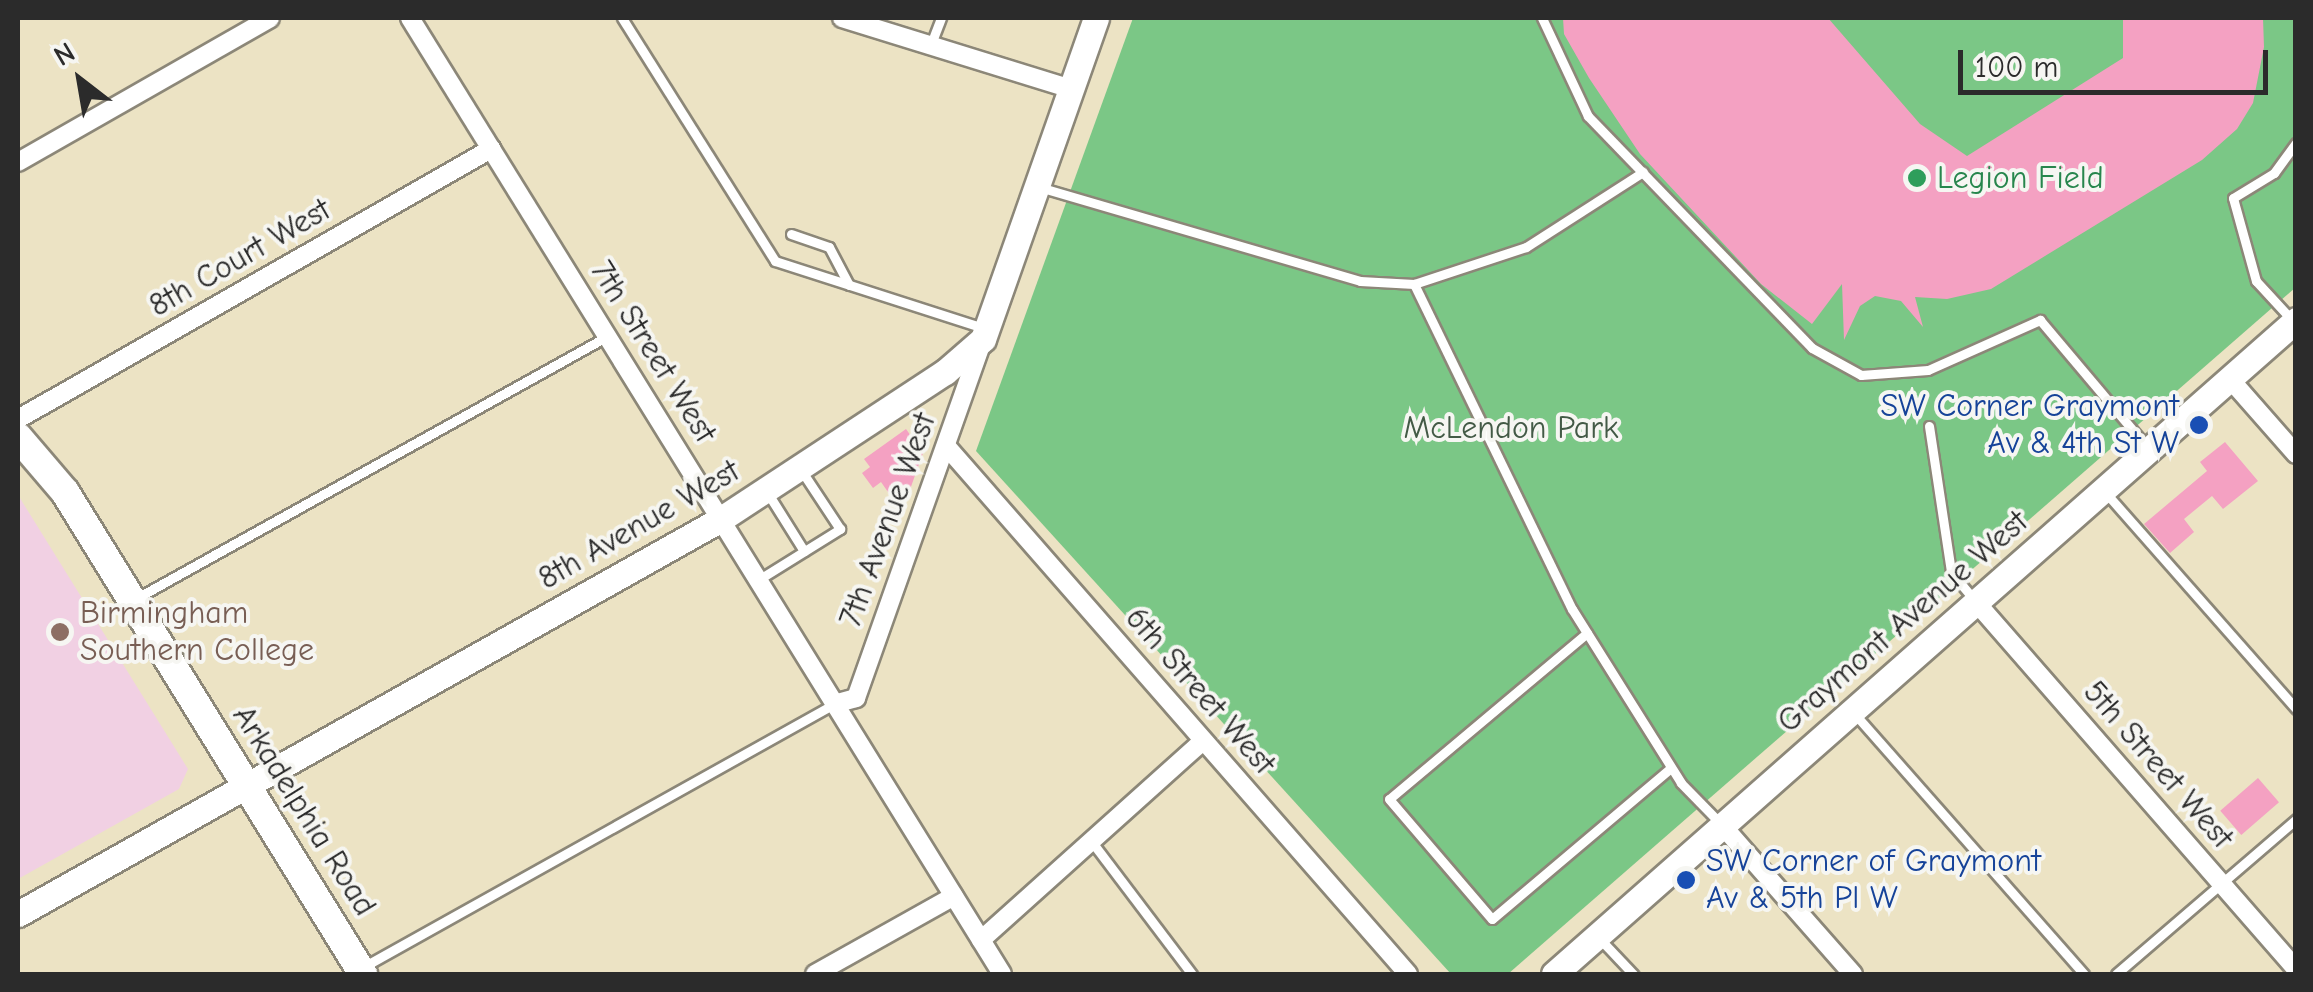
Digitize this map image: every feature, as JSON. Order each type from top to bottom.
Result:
[{"type":"main road","name":"8th Avenue West","points":[[18,914],[721,519],[945,372],[985,334],[1096,18]]},
{"type":"main road","name":"Graymont Avenue West","points":[[1554,974],[2295,321]]},
{"type":"main road","name":"Arkadelphia Road","points":[[18,437],[65,492],[358,973]]},
{"type":"street","points":[[18,162],[270,18]]},
{"type":"street","name":"7th Street West","points":[[410,18],[1002,974]]},
{"type":"street","points":[[842,18],[1070,89]]},
{"type":"street","name":"8th Court West","points":[[18,419],[492,149]]},
{"type":"street","name":"7th Avenue West","points":[[834,704],[856,698],[985,334]]},
{"type":"street","points":[[2230,379],[2296,454]]},
{"type":"street","name":"6th Street West","points":[[947,447],[1408,974]]},
{"type":"street","name":"5th Street West","points":[[1976,601],[2296,968]]},
{"type":"street","points":[[981,940],[1203,741]]},
{"type":"street","points":[[1721,824],[1853,974]]},
{"type":"street","points":[[815,974],[954,896]]},
{"type":"lane","points":[[622,18],[775,261],[985,334]]},
{"type":"lane","points":[[930,46],[941,18]]},
{"type":"lane","points":[[1542,18],[1588,116],[1812,348],[1861,375],[1928,370],[2040,320],[2150,450]]},
{"type":"lane","points":[[2295,321],[2256,281],[2233,198],[2274,173],[2296,143]]},
{"type":"lane","points":[[1036,186],[1360,282],[1414,284],[1526,247],[1643,172]]},
{"type":"lane","points":[[791,234],[829,247],[849,284]]},
{"type":"lane","points":[[1414,284],[1587,633],[1671,768],[1721,824]]},
{"type":"lane","points":[[132,600],[608,336]]},
{"type":"lane","points":[[1929,426],[1950,572],[1976,601]]},
{"type":"lane","points":[[758,580],[840,528],[800,467]]},
{"type":"lane","points":[[765,490],[804,551]]},
{"type":"lane","points":[[2103,490],[2296,709]]},
{"type":"lane","points":[[1587,633],[1389,799],[1492,919],[1671,768]]},
{"type":"lane","points":[[358,973],[834,704]]},
{"type":"lane","points":[[1852,710],[2084,974]]},
{"type":"lane","points":[[2116,974],[2296,819]]},
{"type":"lane","points":[[1092,842],[1192,974]]},
{"type":"lane","points":[[1598,936],[1633,974]]},
{"type":"shaded area","name":"Birmingham Southern College","points":[[18,495],[188,769],[179,789],[18,879]]},
{"type":"green space","name":"McLendon Park","points":[[1133,18],[2295,18],[2295,288],[1508,974],[1451,974],[976,451]]},
{"type":"building","name":"Legion Field","points":[[1563,18],[1828,18],[1920,124],[1967,156],[2123,58],[2123,18],[2263,18],[2264,47],[2253,103],[2237,129],[2202,160],[1991,289],[1947,299],[1915,297],[1923,327],[1901,301],[1875,296],[1860,306],[1844,340],[1842,284],[1812,324],[1761,284],[1640,154],[1564,34]]},
{"type":"building","points":[[906,429],[923,453],[902,512],[881,482],[873,488],[862,473],[870,467],[864,459]]},
{"type":"building","points":[[2225,442],[2258,481],[2223,509],[2212,496],[2184,519],[2194,532],[2170,553],[2144,524],[2207,471],[2200,462]]},
{"type":"building","points":[[2258,778],[2279,802],[2241,835],[2220,811]]},
{"type":"place","name":"Legion Field","points":[[1917,178]]},
{"type":"place","name":"SW Corner Graymont Av & 4th St W","points":[[2199,425]]},
{"type":"place","name":"Birmingham Southern College","points":[[60,632]]},
{"type":"place","name":"SW Corner of Graymont Av & 5th Pl W","points":[[1686,880]]}]
